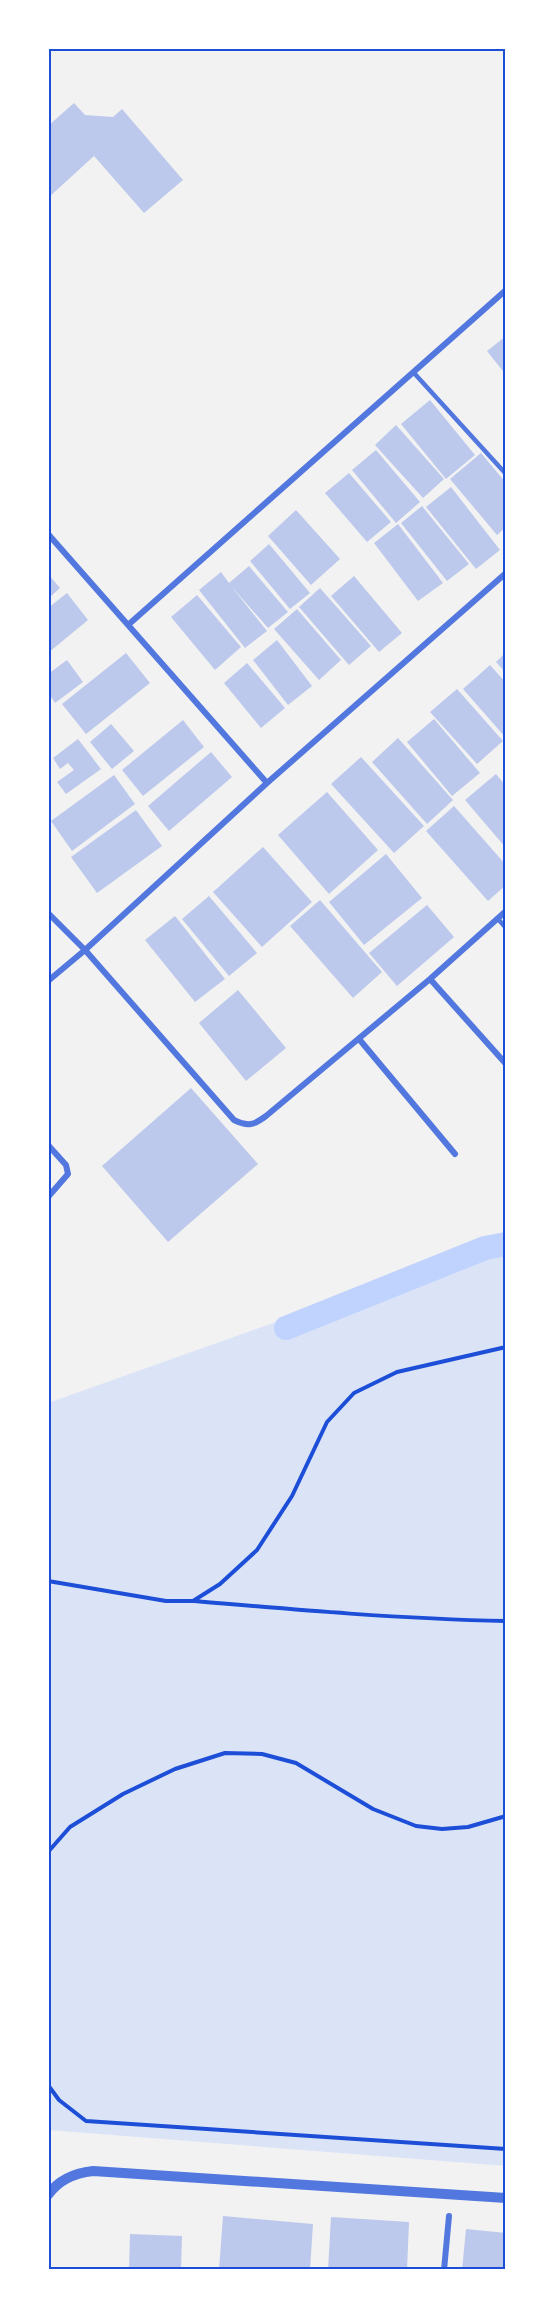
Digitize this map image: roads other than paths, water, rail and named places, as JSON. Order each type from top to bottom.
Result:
[{"type":"street","points":[[128,625],[506,290]]},
{"type":"street","points":[[48,534],[267,783]]},
{"type":"street","points":[[48,981],[85,950],[267,783],[506,573]]},
{"type":"street","points":[[48,913],[85,950],[234,1120],[244,1126],[254,1125],[266,1116],[430,979],[506,911]]},
{"type":"street","points":[[430,979],[506,1064]]},
{"type":"street","points":[[359,1039],[455,1154]]},
{"type":"street","points":[[48,1145],[66,1165],[68,1174],[48,1197]]},
{"type":"street","points":[[48,2195],[53,2187],[68,2178],[93,2171],[506,2198]]},
{"type":"street","points":[[444,2270],[449,2216]]},
{"type":"lane","points":[[414,373],[506,474]]},
{"type":"lane","points":[[498,919],[506,928]]},
{"type":"waterway","points":[[286,1328],[485,1248],[506,1244]]}]
